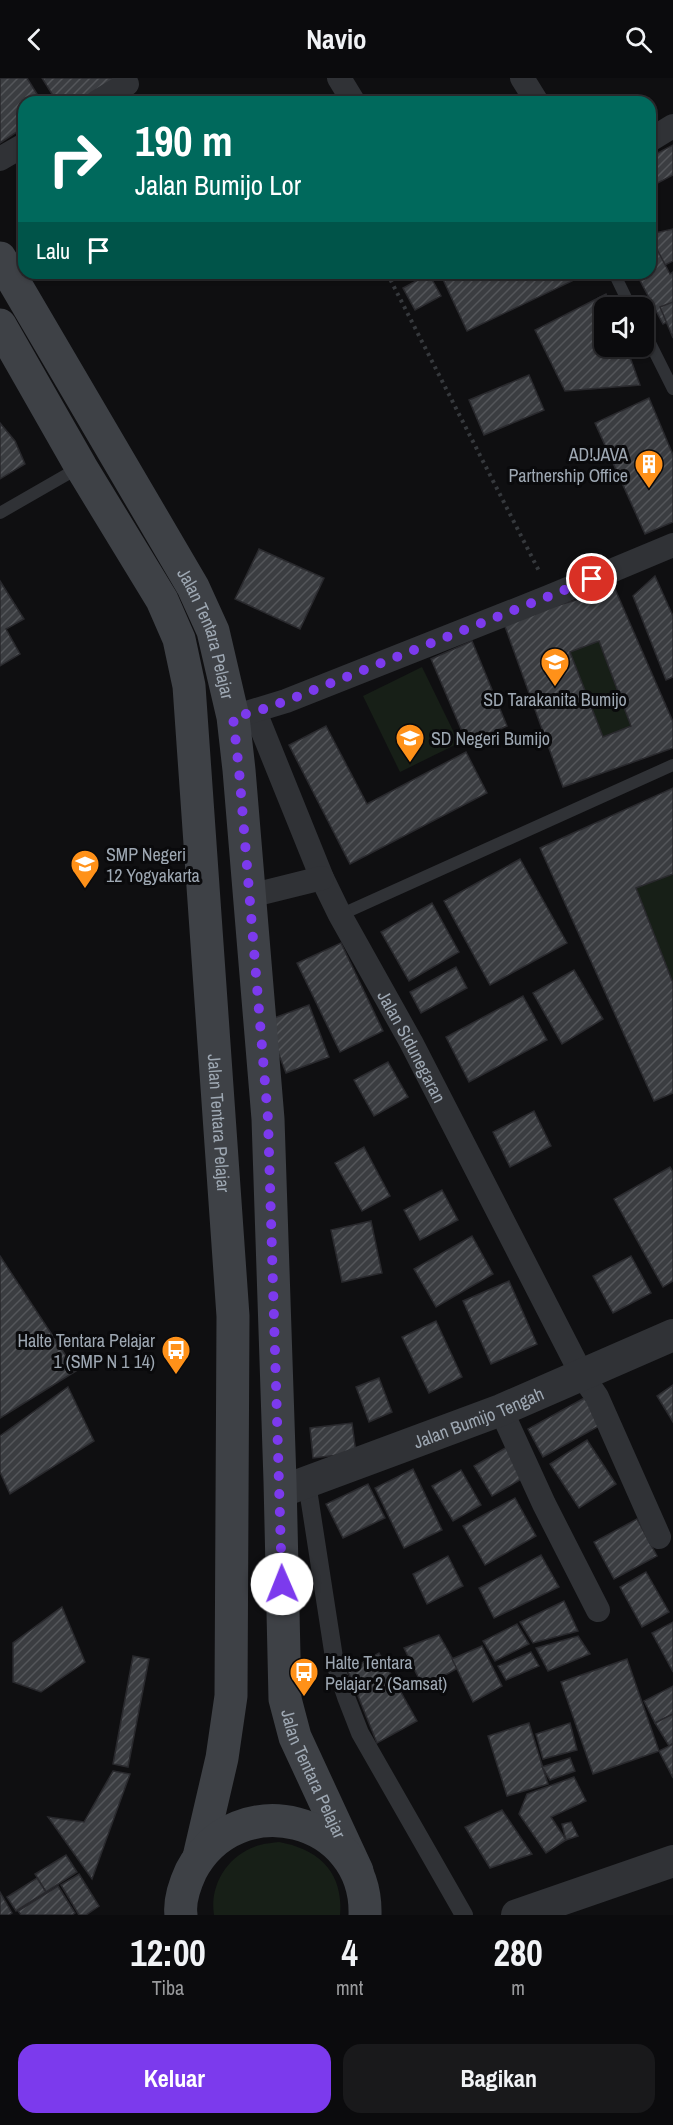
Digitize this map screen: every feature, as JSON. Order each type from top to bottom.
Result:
[{"type":"main road","name":"Jalan Tentara Pelajar","points":[[0,258],[193,586],[213,631],[244,715],[239,770],[268,1119],[293,1488],[285,1699],[295,1737],[357,1871]]},
{"type":"main road","name":"Jalan Tentara Pelajar","points":[[0,325],[162,600],[179,639],[189,686],[233,1316],[231,1696],[222,1758],[199,1857]]},
{"type":"main road","points":[[181,1915],[185,1883],[199,1857],[221,1836],[250,1823],[282,1820],[312,1828],[338,1846],[357,1871],[365,1900],[365,1915]]},
{"type":"street","points":[[107,96],[127,84],[124,78]]},
{"type":"street","points":[[339,78],[350,96]]},
{"type":"street","points":[[522,78],[533,96]]},
{"type":"street","points":[[656,136],[673,126]]},
{"type":"street","points":[[0,159],[18,148]]},
{"type":"street","points":[[244,715],[551,596],[673,545]]},
{"type":"street","name":"Jalan Sidunegaran","points":[[244,715],[340,915],[411,1042],[582,1375],[597,1397],[659,1537]]},
{"type":"street","points":[[249,896],[322,878]]},
{"type":"street","name":"Jalan Bumijo Tengah","points":[[293,1488],[501,1410],[673,1335]]},
{"type":"street","points":[[501,1410],[544,1504],[598,1610]]},
{"type":"street","points":[[293,1488],[335,1664],[360,1733],[464,1915]]},
{"type":"street","points":[[517,1915],[673,1861]]},
{"type":"lane","points":[[617,279],[626,297]]},
{"type":"lane","points":[[654,352],[673,389]]},
{"type":"lane","points":[[0,513],[81,466]]},
{"type":"lane","points":[[340,915],[673,765]]},
{"type":"path","points":[[390,279],[551,596]]},
{"type":"shaded area","points":[[599,641],[631,726],[603,737],[570,652]]},
{"type":"shaded area","points":[[422,667],[459,743],[400,772],[363,696]]},
{"type":"shaded area","points":[[673,874],[673,983],[636,888]]},
{"type":"shaded area","points":[[279,1842],[306,1850],[326,1865],[338,1886],[340,1915],[214,1915],[213,1903],[218,1881],[231,1862],[249,1849],[262,1844]]},
{"type":"building","points":[[0,78],[27,78],[38,96],[18,96],[18,131],[0,143]]},
{"type":"building","points":[[42,78],[120,78],[92,96],[53,96]]},
{"type":"building","points":[[673,145],[673,175],[656,184],[656,154]]},
{"type":"building","points":[[673,229],[673,261],[661,267],[656,258],[656,233]]},
{"type":"building","points":[[656,247],[670,274],[673,272],[673,319],[663,324],[654,307],[654,297],[649,297],[639,279],[656,279]]},
{"type":"building","points":[[420,279],[432,279],[441,296],[415,310],[403,288]]},
{"type":"building","points":[[443,279],[571,279],[572,281],[467,331]]},
{"type":"building","points":[[594,300],[594,357],[630,357],[640,385],[565,391],[535,330]]},
{"type":"building","points":[[673,302],[673,338],[660,307]]},
{"type":"building","points":[[529,375],[544,410],[484,435],[469,400]]},
{"type":"building","name":"AD!JAVA Partnership Office","points":[[649,398],[673,455],[673,522],[645,534],[595,423]]},
{"type":"building","points":[[0,423],[15,441],[25,464],[0,479]]},
{"type":"building","points":[[259,549],[324,578],[300,629],[235,599]]},
{"type":"building","points":[[655,576],[673,616],[673,677],[666,680],[633,596]]},
{"type":"building","points":[[0,581],[24,619],[6,629],[20,654],[0,666]]},
{"type":"building","name":"SD Tarakanita Bumijo","points":[[615,589],[673,722],[673,748],[563,787],[503,621]],"holes":[[[599,641],[631,726],[603,737],[570,652]]]},
{"type":"building","points":[[472,641],[507,726],[467,743],[431,659]]},
{"type":"building","points":[[326,726],[367,804],[466,752],[487,793],[350,864],[289,745]]},
{"type":"building","points":[[673,788],[673,874],[636,888],[673,983],[673,1093],[654,1101],[540,848]]},
{"type":"building","points":[[520,859],[567,943],[490,985],[444,901]]},
{"type":"building","points":[[432,903],[459,952],[409,981],[381,932]]},
{"type":"building","points":[[341,943],[383,1031],[340,1052],[297,963]]},
{"type":"building","points":[[456,967],[467,988],[421,1013],[410,992]]},
{"type":"building","points":[[574,970],[603,1019],[562,1044],[533,993]]},
{"type":"building","points":[[523,996],[547,1040],[469,1082],[446,1037]]},
{"type":"building","points":[[309,1005],[329,1057],[286,1073],[266,1021]]},
{"type":"building","points":[[388,1062],[408,1097],[374,1116],[354,1080]]},
{"type":"building","points":[[534,1111],[551,1146],[510,1167],[493,1132]]},
{"type":"building","points":[[364,1147],[390,1196],[362,1211],[335,1163]]},
{"type":"building","points":[[670,1167],[673,1172],[673,1281],[663,1287],[614,1199]]},
{"type":"building","points":[[442,1190],[458,1220],[420,1240],[404,1210]]},
{"type":"building","points":[[371,1221],[382,1273],[342,1282],[331,1230]]},
{"type":"building","points":[[472,1236],[493,1274],[436,1307],[414,1269]]},
{"type":"building","points":[[0,1256],[76,1371],[0,1418]]},
{"type":"building","points":[[631,1256],[651,1293],[613,1313],[593,1276]]},
{"type":"building","points":[[509,1281],[537,1344],[491,1364],[463,1301]]},
{"type":"building","points":[[436,1321],[462,1377],[429,1393],[402,1337]]},
{"type":"building","points":[[379,1378],[392,1412],[369,1422],[356,1387]]},
{"type":"building","points":[[673,1385],[673,1422],[657,1396]]},
{"type":"building","points":[[68,1387],[94,1441],[10,1494],[0,1472],[0,1436]]},
{"type":"building","points":[[586,1397],[601,1425],[543,1457],[528,1429]]},
{"type":"building","points":[[352,1423],[356,1453],[313,1458],[310,1428]]},
{"type":"building","points":[[587,1440],[616,1484],[579,1508],[550,1464]]},
{"type":"building","points":[[507,1447],[525,1477],[492,1496],[474,1466]]},
{"type":"building","points":[[413,1469],[442,1530],[404,1548],[375,1488]]},
{"type":"building","points":[[461,1470],[481,1505],[453,1521],[432,1486]]},
{"type":"building","points":[[368,1484],[385,1518],[343,1538],[326,1504]]},
{"type":"building","points":[[515,1498],[536,1536],[485,1565],[463,1526]]},
{"type":"building","points":[[637,1519],[657,1556],[614,1579],[594,1542]]},
{"type":"building","points":[[541,1555],[559,1587],[494,1618],[479,1588]]},
{"type":"building","points":[[448,1556],[463,1586],[427,1604],[413,1574]]},
{"type":"building","points":[[646,1572],[669,1612],[642,1627],[620,1587]]},
{"type":"building","points":[[564,1601],[578,1631],[533,1643],[520,1622]]},
{"type":"building","points":[[62,1607],[85,1662],[41,1692],[13,1682],[13,1643]]},
{"type":"building","points":[[673,1622],[673,1672],[652,1633]]},
{"type":"building","points":[[517,1624],[529,1644],[495,1661],[483,1641]]},
{"type":"building","points":[[439,1635],[458,1668],[423,1687],[404,1648]]},
{"type":"building","points":[[578,1636],[590,1654],[548,1671],[536,1648]]},
{"type":"building","points":[[482,1646],[502,1686],[473,1702],[452,1659]]},
{"type":"building","points":[[531,1652],[539,1666],[506,1680],[498,1666]]},
{"type":"building","points":[[379,1653],[417,1721],[377,1743],[348,1671]]},
{"type":"building","points":[[133,1656],[149,1659],[128,1767],[113,1764]]},
{"type":"building","points":[[627,1659],[659,1751],[593,1774],[561,1682]]},
{"type":"building","points":[[673,1686],[673,1714],[655,1723],[644,1701]]},
{"type":"building","points":[[673,1714],[673,1743],[669,1746],[655,1723]]},
{"type":"building","points":[[529,1723],[548,1784],[507,1796],[488,1736]]},
{"type":"building","points":[[570,1723],[577,1750],[543,1759],[536,1734]]},
{"type":"building","points":[[673,1744],[673,1778],[659,1751]]},
{"type":"building","points":[[570,1758],[575,1771],[550,1780],[542,1767]]},
{"type":"building","points":[[113,1771],[130,1774],[92,1879],[48,1817],[84,1822]]},
{"type":"building","points":[[574,1777],[586,1801],[551,1817],[566,1840],[546,1853],[519,1814],[527,1794]]},
{"type":"building","points":[[502,1810],[532,1854],[490,1868],[465,1827]]},
{"type":"building","points":[[571,1822],[578,1836],[566,1840],[562,1824]]},
{"type":"building","points":[[66,1855],[77,1872],[46,1892],[35,1874]]},
{"type":"building","points":[[79,1874],[99,1906],[86,1915],[79,1915],[61,1885]]},
{"type":"building","points":[[37,1878],[46,1892],[16,1911],[7,1897]]},
{"type":"building","points":[[58,1886],[75,1913],[72,1915],[21,1915],[18,1911]]},
{"type":"building","points":[[0,1892],[12,1913],[9,1915],[0,1915]]},
{"type":"place","name":"AD!JAVA Partnership Office","points":[[649,490]]},
{"type":"place","name":"SD Tarakanita Bumijo","points":[[555,688]]},
{"type":"place","name":"SD Negeri Bumijo","points":[[410,764]]},
{"type":"place","name":"SMP Negeri 12 Yogyakarta","points":[[85,890]]},
{"type":"place","name":"Halte Tentara Pelajar 1 (SMP N 1 14)","points":[[176,1376]]},
{"type":"place","name":"Halte Tentara Pelajar 2 (Samsat)","points":[[304,1698]]},
{"type":"route","points":[[282,1584],[268,1119],[233,717],[286,701],[592,579]]}]
